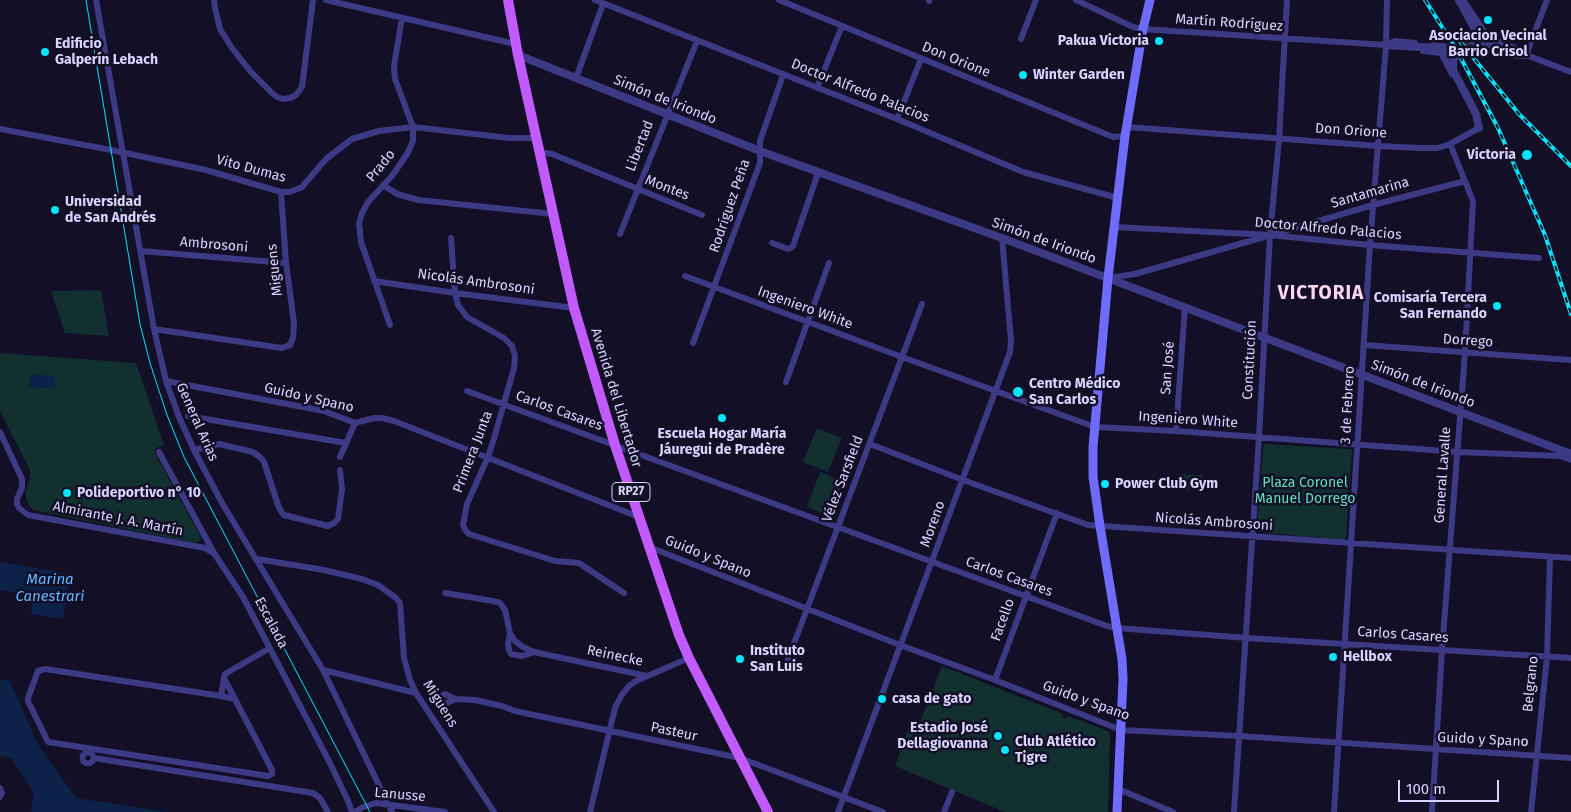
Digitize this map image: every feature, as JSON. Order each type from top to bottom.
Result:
[{"type":"main road","name":"Avenida del Libertador","points":[[508,0],[515,44],[574,308],[615,445],[688,658],[768,812]]},
{"type":"main road","points":[[1117,812],[1122,660],[1100,526],[1092,463],[1114,227],[1126,132],[1143,29],[1150,0]]},
{"type":"street","name":"General Arias","points":[[96,0],[154,330],[166,381],[179,417],[194,450],[227,511],[323,670],[392,812]]},
{"type":"street","points":[[214,0],[220,29],[232,48],[250,71],[277,97],[283,99],[296,95],[302,87],[313,0]]},
{"type":"street","points":[[326,0],[515,44]]},
{"type":"street","name":"Doctor Alfredo Palacios","points":[[595,0],[897,119],[1024,172],[1118,198]]},
{"type":"street","name":"Don Orione","points":[[779,0],[1113,137],[1126,132],[1438,148],[1450,144],[1479,128]]},
{"type":"street","points":[[1021,39],[1036,0]]},
{"type":"street","name":"Martín Rodríguez","points":[[1076,0],[1133,27],[1143,29],[1386,45],[1395,48],[1438,52],[1446,59]]},
{"type":"street","name":"Constitución","points":[[1234,812],[1260,437],[1263,337],[1279,139],[1287,0]]},
{"type":"street","name":"3 de Febrero","points":[[1334,812],[1370,245],[1386,45],[1387,0]]},
{"type":"street","points":[[1459,0],[1476,31],[1474,41],[1484,42],[1517,55],[1526,55]]},
{"type":"street","points":[[1463,0],[1489,38],[1520,50],[1526,55],[1571,72]]},
{"type":"street","points":[[1526,55],[1547,0]]},
{"type":"street","points":[[576,78],[603,4]]},
{"type":"street","points":[[402,18],[394,66],[395,79],[413,127]]},
{"type":"street","points":[[817,88],[842,26]]},
{"type":"street","name":"Libertad","points":[[620,234],[666,114],[697,41]]},
{"type":"street","name":"Martín Rodríguez","points":[[1386,45],[1395,42],[1449,47],[1446,59]]},
{"type":"street","points":[[1386,45],[1437,48],[1448,54],[1456,54],[1453,61],[1453,70],[1476,114],[1479,128]]},
{"type":"street","name":"Simón de Iriondo","points":[[518,55],[760,152],[1002,238],[1461,412],[1561,453],[1571,460]]},
{"type":"street","points":[[897,119],[920,59]]},
{"type":"street","points":[[1446,59],[1479,128]]},
{"type":"street","name":"Rodríguez Peña","points":[[694,343],[760,163],[760,141],[784,75]]},
{"type":"street","name":"Vito Dumas","points":[[0,129],[206,170],[282,192],[290,192],[302,187],[326,159],[352,139],[379,131],[413,127],[509,138],[536,138]]},
{"type":"street","name":"Prado","points":[[390,325],[361,242],[359,224],[368,202],[392,176],[407,154],[412,141],[413,127]]},
{"type":"street","name":"General Lavalle","points":[[1432,812],[1442,650],[1461,412],[1474,201],[1450,144]]},
{"type":"street","name":"Montes","points":[[539,152],[552,154],[702,215]]},
{"type":"street","points":[[772,243],[788,248],[793,246],[818,172]]},
{"type":"street","name":"Santamarina","points":[[1108,278],[1135,274],[1465,180]]},
{"type":"street","points":[[383,185],[398,194],[418,200],[553,214]]},
{"type":"street","name":"Miguens","points":[[154,330],[282,348],[290,345],[293,338],[294,323],[286,263],[282,192]]},
{"type":"street","name":"Doctor Alfredo Palacios","points":[[1114,227],[1270,235],[1539,258]]},
{"type":"street","name":"Primera Junta","points":[[450,238],[455,293],[458,305],[468,317],[504,338],[512,346],[515,356],[514,368],[488,457],[467,504],[463,525],[469,534],[555,561],[579,563],[624,593]]},
{"type":"street","name":"Moreno","points":[[838,812],[1010,352],[1011,341],[1002,238]]},
{"type":"street","name":"Ambrosoni","points":[[141,251],[286,263]]},
{"type":"street","points":[[786,382],[829,263]]},
{"type":"street","name":"Ingeniero White","points":[[685,276],[1095,427],[1176,431],[1458,452],[1561,453]]},
{"type":"street","name":"Nicolás Ambrosoni","points":[[374,281],[574,308]]},
{"type":"street","name":"Vélez Sarsfield","points":[[787,662],[922,304]]},
{"type":"street","name":"San José","points":[[1176,431],[1185,307]]},
{"type":"street","name":"Dorrego","points":[[1364,345],[1571,360]]},
{"type":"street","name":"Guido y Spano","points":[[166,381],[324,412],[355,423],[374,418],[394,421],[639,517]]},
{"type":"street","name":"Carlos Casares","points":[[467,391],[1107,626],[1247,638],[1571,658]]},
{"type":"street","points":[[188,416],[346,443]]},
{"type":"street","points":[[340,457],[355,423]]},
{"type":"street","name":"Almirante J. A. Martín","points":[[0,432],[22,479],[22,488],[17,504],[28,515],[204,548],[214,553]]},
{"type":"street","points":[[194,450],[219,444],[253,452],[264,462],[278,508],[284,515],[328,526],[338,519],[342,489],[340,470]]},
{"type":"street","name":"Nicolás Ambrosoni","points":[[870,444],[1088,525],[1571,558]]},
{"type":"street","name":"Escalada","points":[[159,452],[214,553],[243,597],[354,812]]},
{"type":"street","points":[[1561,453],[1571,454]]},
{"type":"street","name":"Facello","points":[[995,680],[1057,513]]},
{"type":"street","name":"Guido y Spano","points":[[649,546],[1121,730],[1571,758]]},
{"type":"street","name":"Belgrano","points":[[1531,812],[1547,656],[1550,557]]},
{"type":"street","name":"Miguens","points":[[257,559],[324,570],[362,579],[378,585],[396,598],[400,603],[404,658],[410,680],[416,693],[494,812]]},
{"type":"street","name":"Reinecke","points":[[445,593],[493,601],[500,604],[505,610],[510,633],[515,641],[534,652],[648,676],[688,658]]},
{"type":"street","name":"Reinecke","points":[[510,633],[508,643],[511,654],[522,656],[534,652]]},
{"type":"street","points":[[221,696],[225,674],[270,648]]},
{"type":"street","points":[[224,678],[235,699],[272,770],[272,774],[268,776],[48,742],[28,701],[38,671],[45,669],[235,699]]},
{"type":"street","points":[[323,670],[416,693]]},
{"type":"street","points":[[590,812],[615,708],[629,686],[648,676]]},
{"type":"street","name":"Pasteur","points":[[455,699],[474,700],[515,711],[740,758],[883,812]]},
{"type":"street","points":[[94,758],[314,793],[320,798],[328,812]]},
{"type":"street","points":[[0,788],[2,793],[0,797]]},
{"type":"street","points":[[1118,789],[1173,812]]},
{"type":"street","points":[[944,812],[952,792]]},
{"type":"street","name":"Lanusse","points":[[354,812],[367,805],[376,803],[446,812]]},
{"type":"green space","points":[[101,290],[109,336],[65,333],[51,291]]},
{"type":"green space","points":[[0,353],[136,363],[164,445],[155,449],[155,453],[201,538],[199,542],[195,543],[34,510],[29,506],[26,491],[30,479],[30,470],[0,411]]},
{"type":"green space","points":[[817,428],[842,438],[828,472],[803,462]]},
{"type":"green space","name":"Plaza Coronel Manuel Dorrego","points":[[1265,444],[1352,450],[1345,540],[1259,532],[1257,529],[1263,447]]},
{"type":"green space","points":[[820,472],[846,482],[832,517],[807,507]]},
{"type":"green space","points":[[1178,474],[1202,475],[1201,490],[1177,489]]},
{"type":"green space","name":"Estadio José Dellagiovanna","points":[[942,666],[1063,714],[1062,717],[1066,719],[1068,716],[1108,731],[1110,734],[1108,812],[1005,812],[895,766],[910,724],[918,727]]},
{"type":"water","points":[[30,374],[55,376],[54,388],[29,387]]},
{"type":"water","name":"Marina Canestrari","points":[[0,562],[70,574],[63,619],[31,614],[33,596],[0,590]]},
{"type":"water","points":[[0,679],[10,681],[37,743],[76,798],[167,812],[31,812],[34,792],[11,758],[0,756]]},
{"type":"tunnel","points":[[1456,54],[1474,41]]},
{"type":"tram line","points":[[86,0],[140,324],[150,363],[167,415],[184,457],[370,812]]},
{"type":"railway","points":[[1425,0],[1456,49],[1498,128],[1545,235],[1571,314]]},
{"type":"railway","points":[[1454,34],[1519,114],[1571,166]]},
{"type":"place","name":"Asociacion Vecinal Barrio Crisol","points":[[1488,20]]},
{"type":"place","name":"Pakua Victoria","points":[[1159,41]]},
{"type":"place","name":"Edificio Galperín Lebach","points":[[45,52]]},
{"type":"place","name":"Winter Garden","points":[[1023,75]]},
{"type":"place","name":"Victoria","points":[[1527,155]]},
{"type":"place","name":"Universidad de San Andrés","points":[[55,210]]},
{"type":"place","name":"Comisaría Tercera San Fernando","points":[[1497,306]]},
{"type":"place","name":"Centro Médico San Carlos","points":[[1018,392]]},
{"type":"place","name":"Escuela Hogar María Jáuregui de Pradère","points":[[722,418]]},
{"type":"place","name":"Power Club Gym","points":[[1105,484]]},
{"type":"place","name":"Polideportivo n° 10","points":[[67,493]]},
{"type":"place","name":"Hellbox","points":[[1333,657]]},
{"type":"place","name":"Instituto San Luis","points":[[740,659]]},
{"type":"place","name":"casa de gato","points":[[882,699]]},
{"type":"place","name":"Estadio José Dellagiovanna","points":[[998,736]]},
{"type":"place","name":"Club Atlético Tigre","points":[[1005,750]]},
{"type":"district","name":"VICTORIA","points":[[1321,294]]}]
